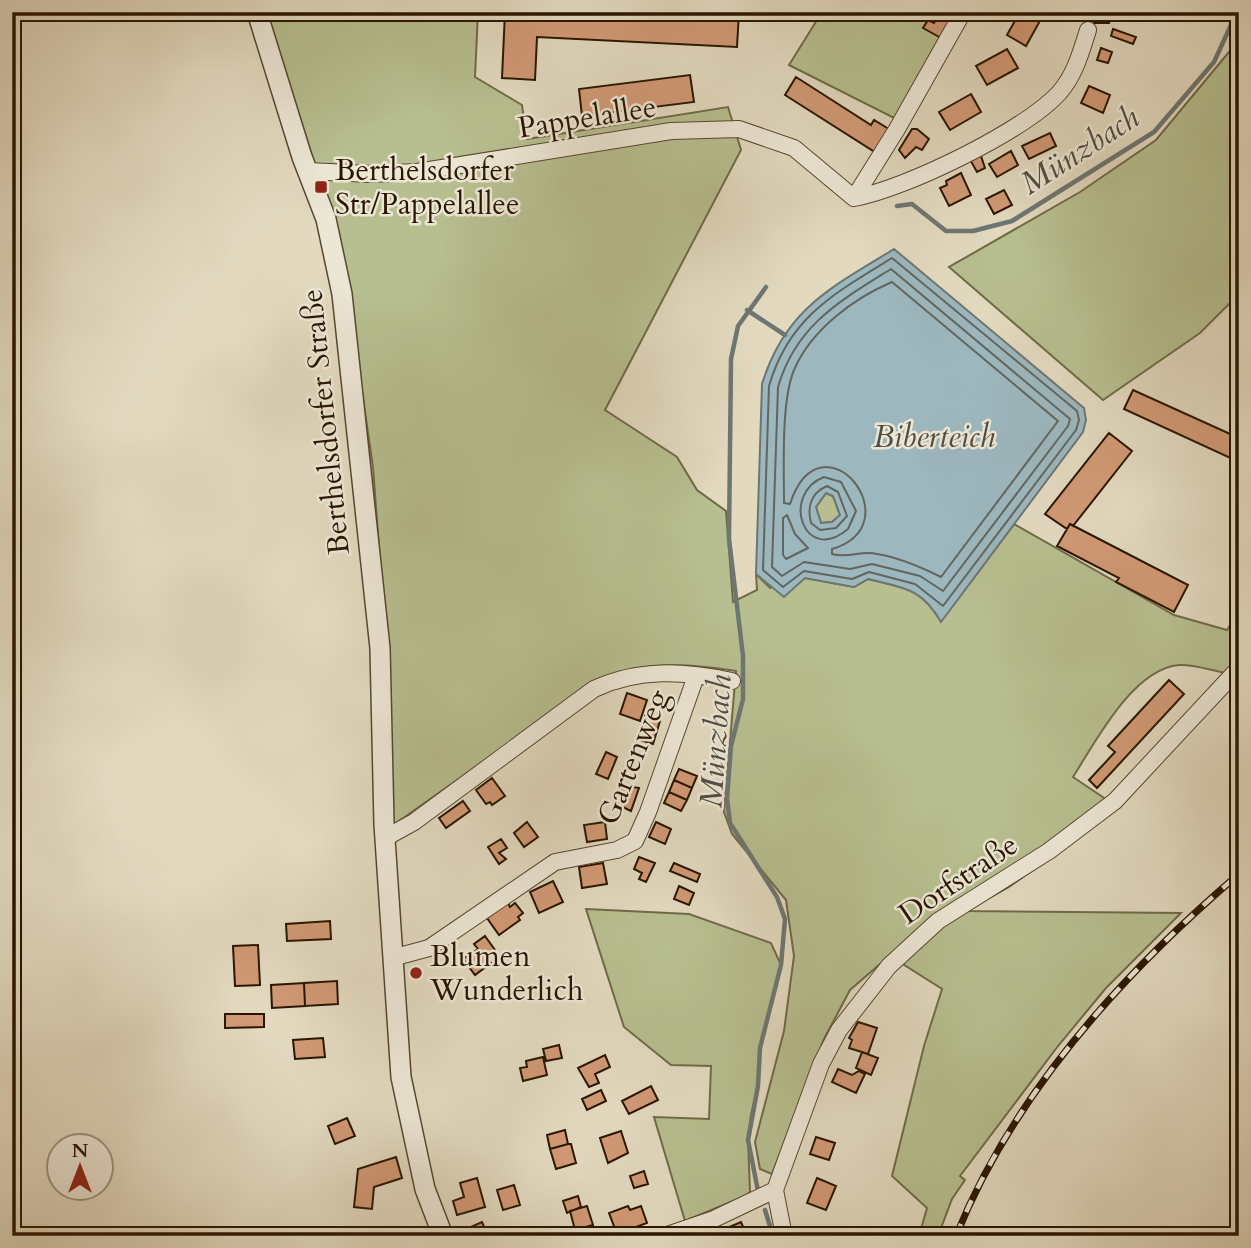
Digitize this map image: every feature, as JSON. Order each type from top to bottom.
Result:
[{"type":"street","name":"Berthelsdorfer Straße","points":[[257,12],[326,219],[342,294],[380,648],[385,838],[401,1077],[425,1189],[443,1236]]},
{"type":"street","points":[[854,198],[897,129],[963,12]]},
{"type":"street","points":[[854,198],[875,194],[927,173],[1042,109],[1061,90],[1077,64],[1088,30]]},
{"type":"street","name":"Pappelallee","points":[[308,171],[370,174],[417,172],[671,131],[739,129],[794,148],[854,198]]},
{"type":"street","name":"Dorfstraße","points":[[770,1194],[821,1064],[846,1021],[889,966],[938,921],[1049,851],[1115,801],[1239,667]]},
{"type":"street","points":[[385,838],[414,822],[594,689],[617,679],[642,673],[732,681]]},
{"type":"street","name":"Gartenweg","points":[[392,958],[429,948],[555,862],[617,850],[635,841],[648,812],[695,676]]},
{"type":"street","points":[[664,1236],[770,1194],[784,1236]]},
{"type":"green space","points":[[265,12],[478,12],[475,77],[522,105],[527,139],[728,107],[741,150],[605,410],[677,457],[697,490],[726,511],[733,602],[757,590],[756,574],[770,588],[805,578],[854,587],[868,579],[902,587],[918,595],[941,621],[1014,524],[1174,615],[1227,630],[1239,611],[1239,675],[1194,666],[1179,665],[1162,669],[1146,679],[1117,709],[1073,777],[1119,808],[1009,887],[966,911],[1181,913],[1106,988],[1058,1046],[960,1176],[965,1180],[952,1199],[938,1236],[919,1236],[927,1208],[892,1176],[924,1046],[942,989],[901,963],[880,964],[850,990],[824,1039],[772,1174],[760,1169],[755,1142],[784,1031],[794,956],[786,900],[732,834],[724,812],[736,671],[681,665],[645,667],[610,676],[593,684],[392,826],[385,628],[373,467],[340,241]]},
{"type":"green space","points":[[822,12],[959,12],[898,120],[789,65]]},
{"type":"green space","points":[[1239,30],[1239,294],[1200,333],[1103,400],[949,267],[1080,192],[1156,140],[1234,46]]},
{"type":"green space","points":[[826,493],[833,496],[840,515],[832,522],[821,523],[816,507]]},
{"type":"green space","points":[[586,909],[689,914],[771,943],[781,965],[760,1048],[758,1086],[748,1140],[750,1192],[745,1196],[685,1221],[654,1117],[709,1119],[711,1066],[671,1065],[624,1027]]},
{"type":"water","name":"Biberteich","points":[[894,249],[1084,408],[1086,420],[1083,432],[941,622],[927,602],[911,591],[892,585],[868,579],[854,587],[805,578],[784,597],[756,574],[762,384],[772,358],[798,318],[813,303]],"holes":[[[826,493],[833,496],[840,515],[832,522],[821,523],[816,507]]]},
{"type":"building","points":[[505,12],[739,12],[737,47],[537,37],[535,80],[502,78]]},
{"type":"building","points":[[1020,12],[1028,12],[1041,19],[1026,46],[1007,35]]},
{"type":"building","points":[[1097,12],[1112,12],[1109,23],[1094,23]]},
{"type":"building","points":[[939,14],[951,21],[941,38],[923,28],[928,20],[934,23]]},
{"type":"building","points":[[1113,29],[1136,37],[1133,44],[1111,36]]},
{"type":"building","points":[[1101,48],[1112,52],[1108,63],[1097,60]]},
{"type":"building","points":[[1007,49],[1018,68],[987,85],[976,66]]},
{"type":"building","points":[[690,75],[694,102],[582,116],[579,89]]},
{"type":"building","points":[[796,77],[871,125],[874,120],[892,131],[878,154],[785,95]]},
{"type":"building","points":[[1089,86],[1110,95],[1103,113],[1081,103]]},
{"type":"building","points":[[971,94],[981,112],[950,130],[939,112]]},
{"type":"building","points":[[912,129],[917,129],[929,139],[922,150],[916,147],[905,158],[899,150]]},
{"type":"building","points":[[1050,133],[1056,146],[1029,159],[1022,146]]},
{"type":"building","points":[[979,150],[985,168],[977,172],[968,156]]},
{"type":"building","points":[[1011,151],[1018,165],[997,177],[989,164]]},
{"type":"building","points":[[961,173],[971,195],[949,206],[940,188],[947,185],[946,181]]},
{"type":"building","points":[[1004,190],[1012,205],[994,214],[986,199]]},
{"type":"building","points":[[1133,390],[1239,438],[1239,462],[1124,409]]},
{"type":"building","points":[[1109,433],[1132,451],[1073,526],[1070,524],[1067,529],[1045,514]]},
{"type":"building","points":[[1070,524],[1188,585],[1174,612],[1116,582],[1119,578],[1057,546]]},
{"type":"building","points":[[1169,680],[1184,694],[1097,788],[1089,780],[1115,752],[1108,746]]},
{"type":"building","points":[[627,693],[647,700],[640,721],[620,714]]},
{"type":"building","points":[[645,716],[660,721],[653,744],[637,739]]},
{"type":"building","points":[[606,752],[617,757],[608,779],[596,774]]},
{"type":"building","points":[[679,769],[697,776],[692,788],[674,780]]},
{"type":"building","points":[[492,778],[505,796],[492,805],[490,802],[486,804],[476,790]]},
{"type":"building","points":[[674,780],[692,788],[687,800],[669,792]]},
{"type":"building","points":[[621,785],[639,788],[631,811],[614,803]]},
{"type":"building","points":[[669,792],[687,800],[681,811],[664,803]]},
{"type":"building","points":[[463,801],[470,811],[446,828],[439,818]]},
{"type":"building","points":[[527,822],[538,837],[524,847],[514,833]]},
{"type":"building","points":[[605,822],[607,839],[587,842],[584,825]]},
{"type":"building","points":[[656,822],[671,829],[665,844],[649,837]]},
{"type":"building","points":[[501,839],[507,848],[499,853],[506,859],[499,864],[488,847]]},
{"type":"building","points":[[639,857],[655,863],[646,882],[639,879],[642,873],[634,869]]},
{"type":"building","points":[[603,863],[607,884],[582,888],[579,867]]},
{"type":"building","points":[[674,863],[700,874],[697,882],[670,871]]},
{"type":"building","points":[[553,881],[563,902],[539,913],[530,892]]},
{"type":"building","points":[[679,886],[694,893],[689,905],[674,899]]},
{"type":"building","points":[[508,903],[510,907],[515,903],[523,913],[518,917],[520,920],[499,935],[487,918]]},
{"type":"building","points":[[330,921],[331,939],[287,941],[286,924]]},
{"type":"building","points":[[485,936],[495,950],[486,956],[491,963],[475,975],[463,959],[478,949],[474,944]]},
{"type":"building","points":[[258,945],[260,985],[235,986],[233,946]]},
{"type":"building","points":[[337,981],[338,1004],[305,1006],[304,983]]},
{"type":"building","points":[[304,983],[305,1006],[272,1008],[271,985]]},
{"type":"building","points":[[225,1014],[264,1014],[264,1027],[225,1028]]},
{"type":"building","points":[[858,1022],[877,1028],[868,1054],[849,1048],[852,1040],[849,1038]]},
{"type":"building","points":[[323,1038],[325,1057],[295,1059],[293,1040]]},
{"type":"building","points":[[559,1045],[562,1058],[546,1061],[543,1049]]},
{"type":"building","points":[[862,1052],[878,1058],[871,1075],[856,1068]]},
{"type":"building","points":[[605,1055],[610,1067],[595,1074],[599,1083],[589,1087],[578,1068]]},
{"type":"building","points":[[543,1057],[547,1075],[523,1081],[520,1068],[527,1067],[526,1061]]},
{"type":"building","points":[[838,1069],[852,1075],[859,1071],[865,1074],[856,1093],[832,1082]]},
{"type":"building","points":[[651,1086],[658,1100],[629,1114],[622,1101]]},
{"type":"building","points":[[601,1090],[606,1101],[587,1110],[582,1099]]},
{"type":"building","points":[[347,1118],[355,1136],[335,1144],[328,1126]]},
{"type":"building","points":[[565,1130],[568,1144],[550,1149],[547,1135]]},
{"type":"building","points":[[621,1131],[628,1153],[608,1163],[600,1138]]},
{"type":"building","points":[[816,1137],[835,1143],[829,1160],[810,1154]]},
{"type":"building","points":[[571,1144],[576,1163],[556,1169],[550,1149]]},
{"type":"building","points":[[396,1157],[402,1178],[374,1187],[372,1209],[354,1207],[358,1169]]},
{"type":"building","points":[[644,1171],[648,1184],[634,1188],[630,1176]]},
{"type":"building","points":[[477,1178],[485,1207],[457,1215],[453,1201],[464,1197],[460,1183]]},
{"type":"building","points":[[817,1178],[836,1186],[826,1210],[807,1203]]},
{"type":"building","points":[[514,1185],[520,1205],[503,1210],[497,1190]]},
{"type":"building","points":[[578,1196],[581,1207],[567,1213],[563,1201]]},
{"type":"building","points":[[587,1206],[593,1225],[575,1230],[570,1211]]},
{"type":"building","points":[[628,1206],[630,1210],[641,1206],[647,1223],[617,1234],[609,1213]]},
{"type":"building","points":[[482,1222],[488,1236],[467,1236],[464,1230]]},
{"type":"building","points":[[741,1222],[747,1236],[720,1236],[720,1231]]},
{"type":"waterway","name":"Münzbach","points":[[897,206],[912,204],[946,231],[973,231],[1012,221],[1154,132],[1214,62],[1237,12]]},
{"type":"waterway","name":"Münzbach","points":[[758,1191],[748,1140],[758,1086],[760,1048],[781,965],[785,919],[777,897],[730,823],[727,798],[731,746],[743,699],[743,656],[729,539],[731,359],[738,326],[766,287]]},
{"type":"waterway","points":[[747,310],[785,335]]},
{"type":"waterway","name":"Münzbach","points":[[765,1210],[773,1236]]},
{"type":"railway","points":[[956,1236],[1008,1133],[1076,1038],[1154,952],[1239,874]]},
{"type":"place","name":"Berthelsdorfer Str/Pappelallee","points":[[321,187]]},
{"type":"place","name":"Blumen Wunderlich","points":[[416,973]]}]
